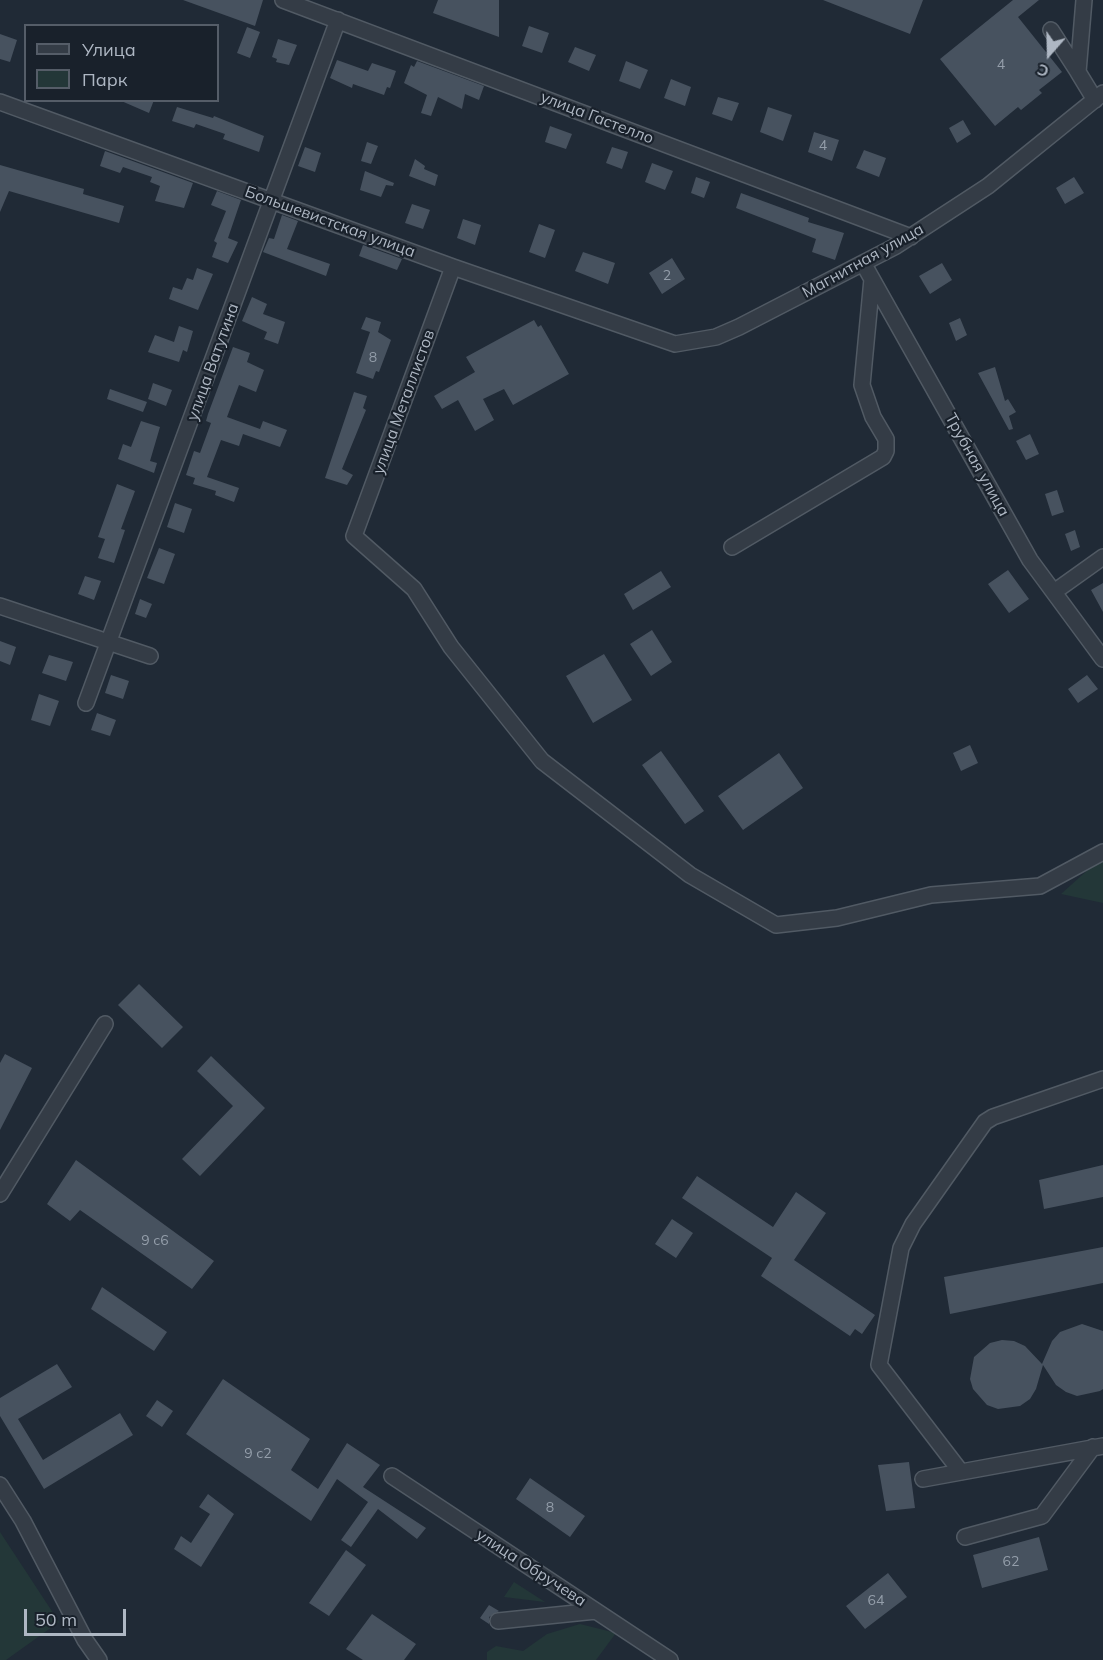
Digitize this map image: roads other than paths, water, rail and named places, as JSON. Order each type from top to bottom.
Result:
[{"type":"street","name":"улица Гастелло","points":[[283,0],[911,237]]},
{"type":"street","points":[[1078,72],[1084,0]]},
{"type":"street","name":"улица Ватутина","points":[[86,703],[338,20]]},
{"type":"street","points":[[1051,30],[1078,72],[1099,96]]},
{"type":"street","name":"Магнитная улица","points":[[661,340],[675,344],[693,343],[716,337],[911,237],[988,186],[1099,96]]},
{"type":"street","name":"Большевистская улица","points":[[0,102],[661,340]]},
{"type":"street","name":"Трубная улица","points":[[863,263],[1030,560],[1103,659]]},
{"type":"street","name":"улица Металлистов","points":[[453,267],[354,536],[414,589],[452,647],[542,761],[690,874],[776,925],[837,918],[932,895],[1040,886],[1103,852]]},
{"type":"street","points":[[732,547],[879,461],[886,451],[886,439],[873,417],[862,385],[872,279]]},
{"type":"street","points":[[1054,592],[1103,557]]},
{"type":"street","points":[[0,606],[150,656]]},
{"type":"street","points":[[0,1194],[105,1024]]},
{"type":"street","points":[[961,1472],[879,1365],[901,1248],[913,1224],[985,1122],[993,1117],[1103,1079]]},
{"type":"street","points":[[923,1479],[1098,1447]]},
{"type":"street","points":[[965,1537],[1042,1516],[1098,1447]]},
{"type":"street","name":"улица Обручева","points":[[392,1476],[670,1660]]},
{"type":"street","points":[[0,1485],[23,1521],[85,1640],[99,1660]]},
{"type":"street","points":[[498,1621],[596,1611]]}]
